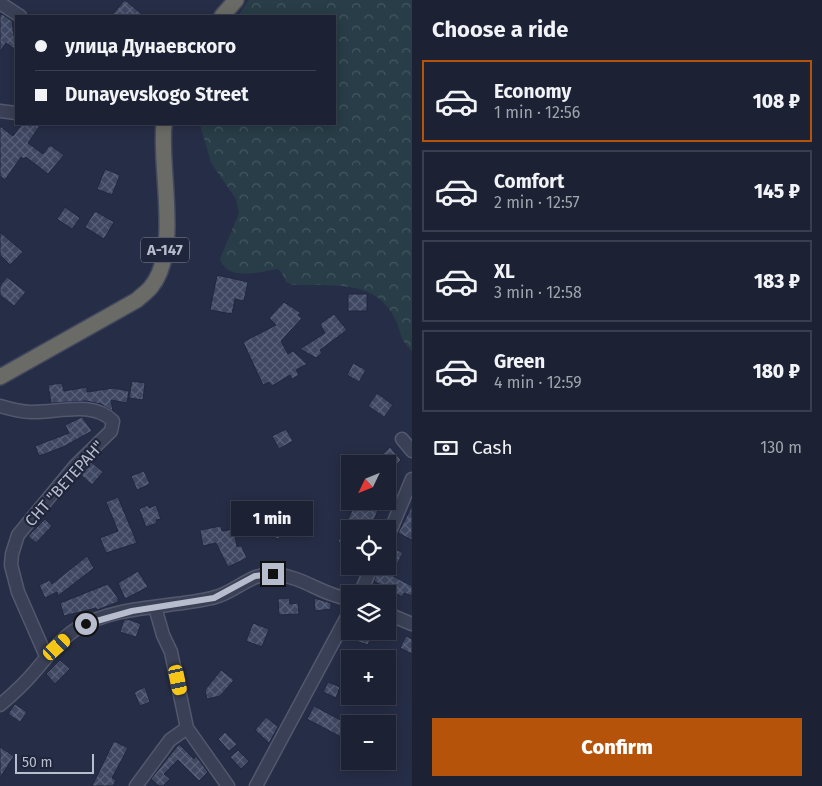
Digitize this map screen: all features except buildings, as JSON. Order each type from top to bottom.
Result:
[{"type":"highway","points":[[223,15],[236,0]]},
{"type":"highway","name":"А-147","points":[[0,377],[137,300],[152,286],[161,267],[168,239],[163,164],[164,125]]},
{"type":"street","points":[[0,3],[18,15]]},
{"type":"street","points":[[0,111],[15,113]]},
{"type":"street","name":"СНТ \"ВЕТЕРАН\"","points":[[0,406],[29,412],[70,409],[95,410],[108,416],[113,421],[111,431],[75,466],[18,535],[12,554],[10,564],[18,592],[46,656]]},
{"type":"street","points":[[402,439],[412,450]]},
{"type":"street","points":[[395,520],[412,479]]},
{"type":"street","points":[[0,705],[34,672],[46,656],[77,628],[96,620],[155,607],[214,598],[255,576],[273,574],[304,580],[341,598]]},
{"type":"street","points":[[155,607],[163,635],[171,652],[187,728],[228,786]]},
{"type":"street","points":[[396,617],[412,624]]},
{"type":"street","points":[[256,786],[341,628]]},
{"type":"street","points":[[136,786],[170,740],[187,728]]},
{"type":"green space","points":[[249,0],[412,0],[412,351],[402,338],[397,323],[386,305],[375,296],[363,290],[336,286],[293,285],[286,282],[278,269],[245,274],[237,273],[230,271],[220,259],[239,213],[236,199],[211,163],[200,125],[336,125],[336,15],[239,15]]},
{"type":"route","points":[[86,624],[132,611],[214,598],[255,576],[273,574]]}]
